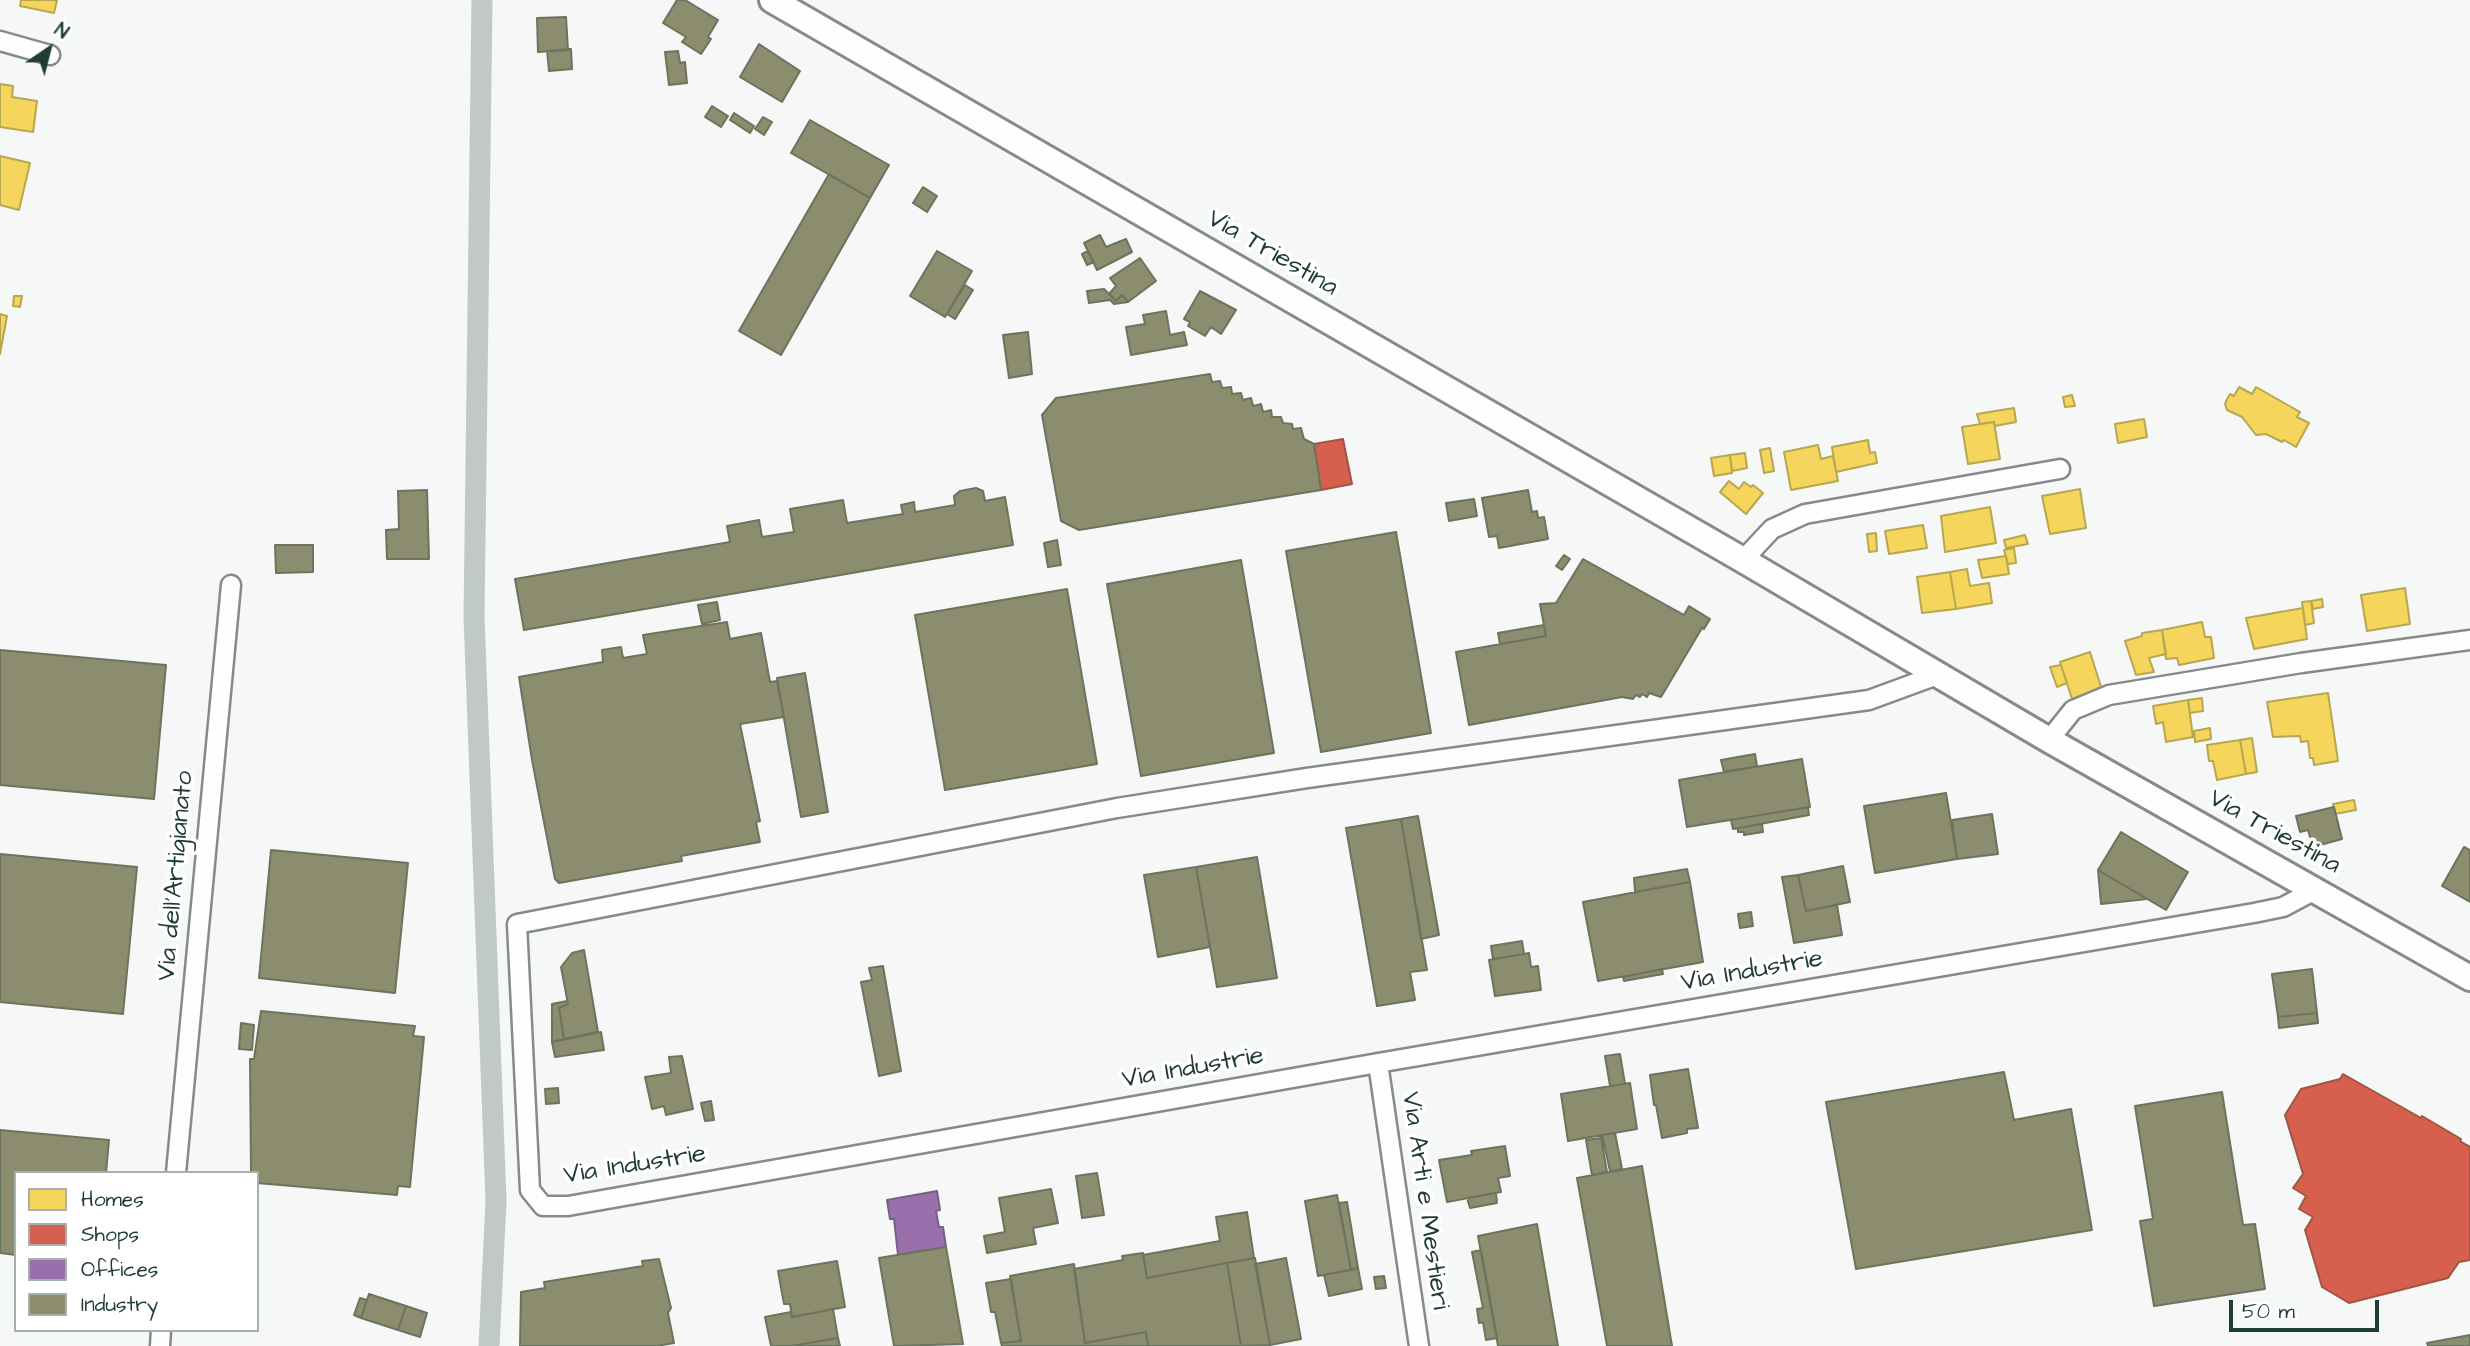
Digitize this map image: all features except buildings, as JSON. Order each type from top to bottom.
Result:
[{"type":"main road","name":"Via Triestina","points":[[772,0],[1940,674],[2049,740],[2470,978]]},
{"type":"street","points":[[0,41],[50,55]]},
{"type":"street","points":[[1742,560],[1772,529],[1805,514],[2060,469]]},
{"type":"street","name":"Via dell'Artigianato","points":[[176,1171],[231,585]]},
{"type":"street","points":[[2049,740],[2073,710],[2109,695],[2301,663],[2470,640]]},
{"type":"street","name":"Via Industrie","points":[[1940,674],[1869,700],[1307,778],[1117,808],[517,924],[530,1191],[543,1206],[568,1206],[1378,1063],[2254,913],[2283,907],[2315,890]]},
{"type":"street","name":"Via Arti e Mestieri","points":[[1378,1063],[1419,1346]]},
{"type":"waterway","points":[[482,0],[474,617],[496,1201],[489,1346]]}]
